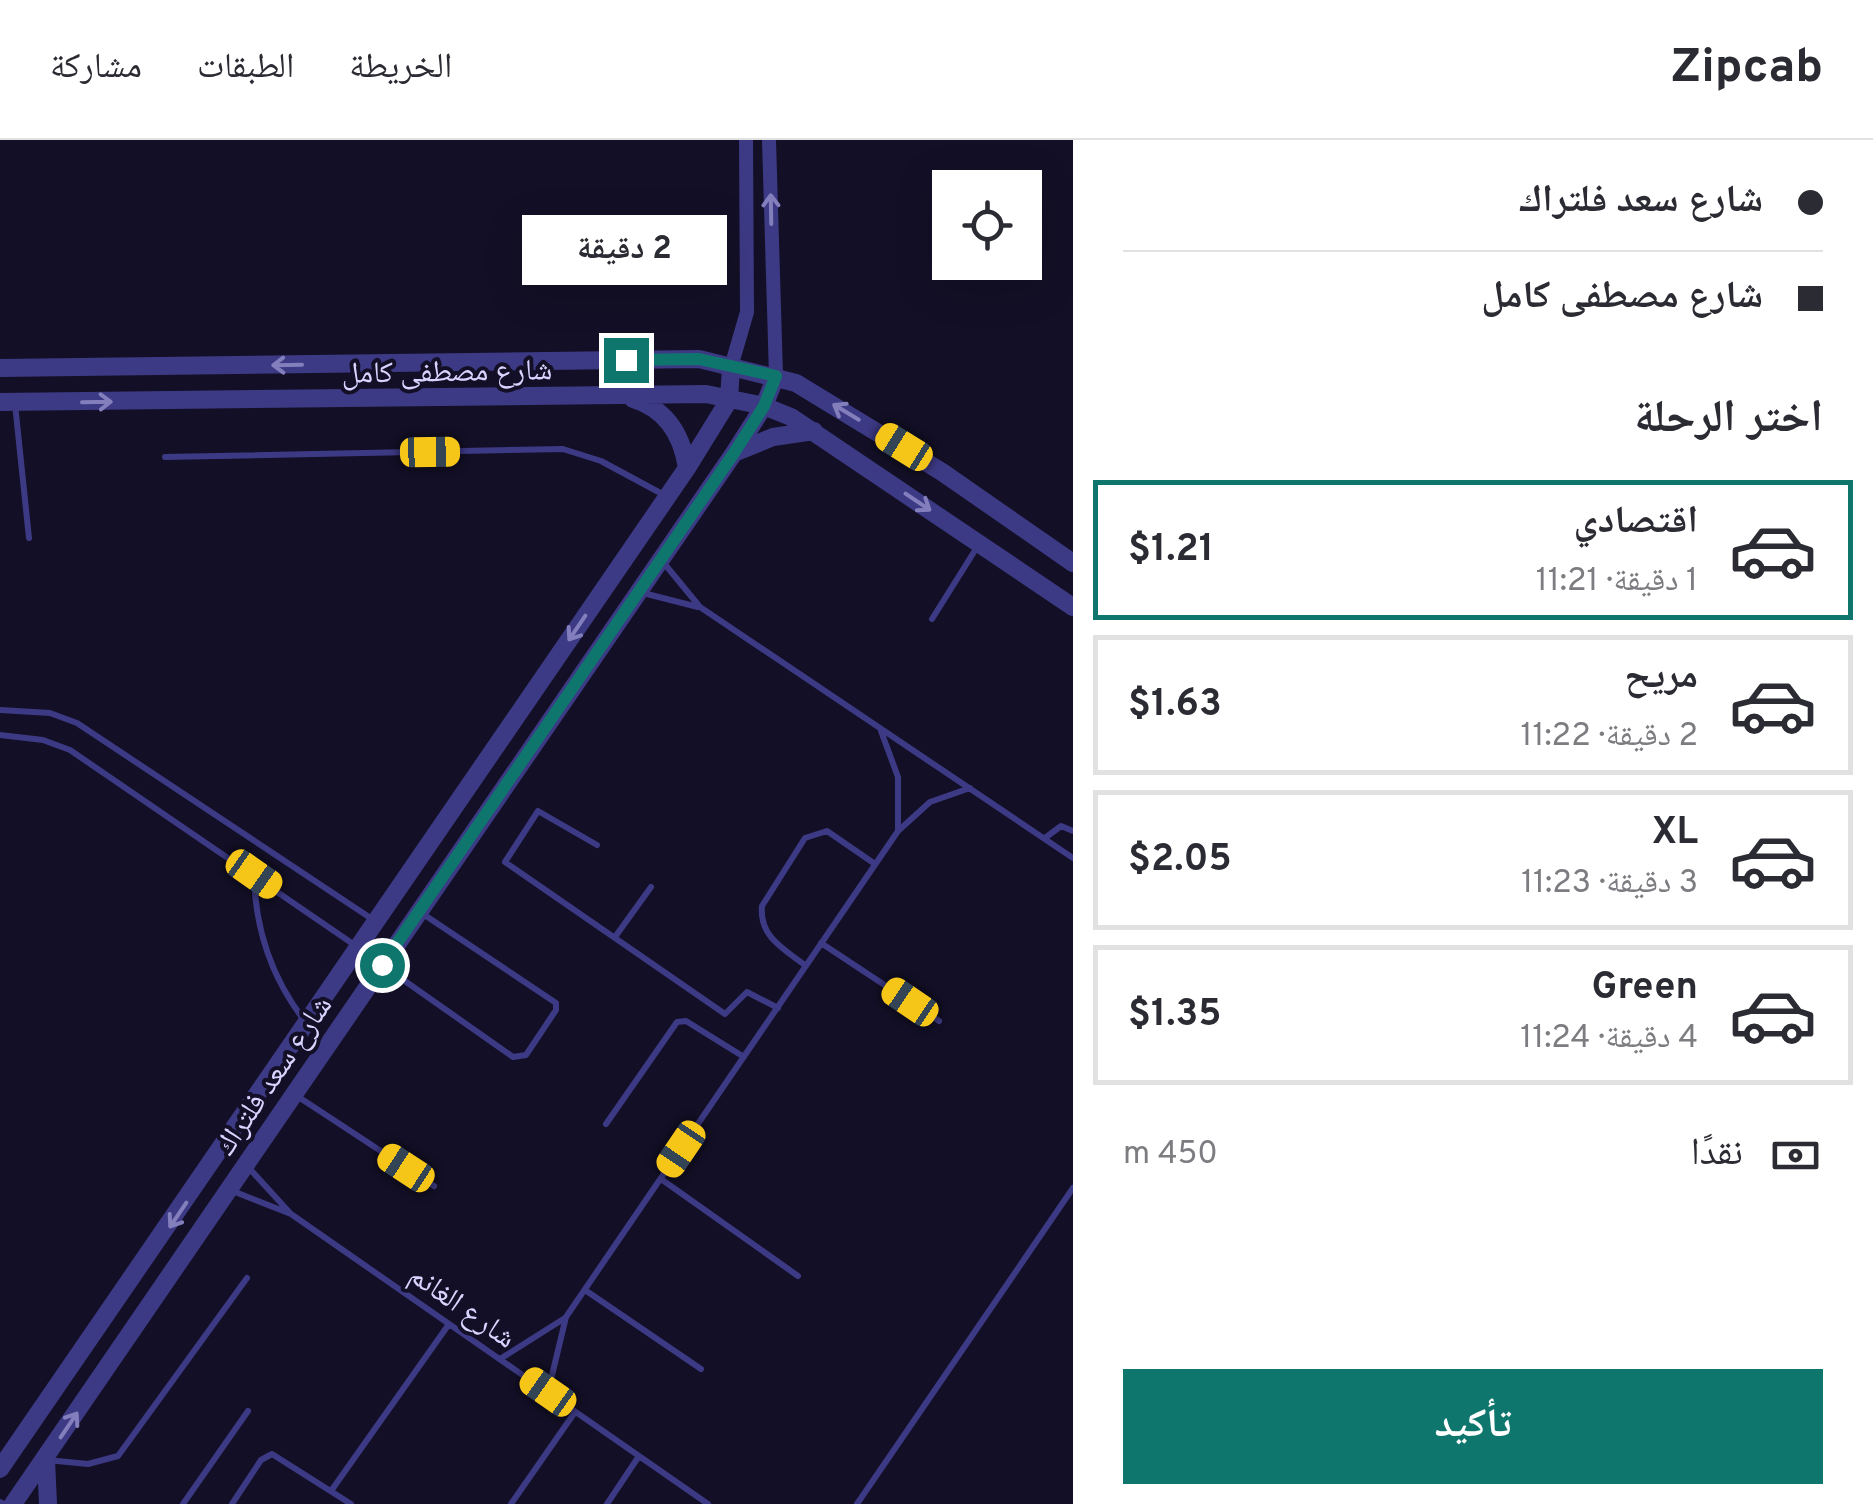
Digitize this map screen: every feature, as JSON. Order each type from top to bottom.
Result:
[{"type":"street","points":[[731,367],[746,312],[746,140]]},
{"type":"street","points":[[769,140],[776,376]]},
{"type":"street","points":[[748,265],[772,264]]},
{"type":"street","name":"شارع مصطفى كامل","points":[[0,368],[699,359],[796,383],[904,447],[1073,562]]},
{"type":"street","name":"شارع سعد فلتراك","points":[[0,1469],[206,1175],[687,468],[729,400],[731,367]]},
{"type":"street","name":"شارع سعد فلتراك","points":[[13,1504],[734,453],[764,406],[776,376]]},
{"type":"street","name":"شارع مصطفى كامل","points":[[8,402],[706,394],[764,406],[814,431],[1073,607]]},
{"type":"street","points":[[623,396],[655,409],[668,420],[678,434],[687,468]]},
{"type":"street","points":[[734,453],[773,438],[814,431]]},
{"type":"street","points":[[636,542],[660,560]]},
{"type":"street","points":[[614,574],[639,591]]},
{"type":"street","points":[[377,922],[400,937]]},
{"type":"street","points":[[360,948],[382,965]]},
{"type":"street","points":[[221,1152],[246,1166]]},
{"type":"street","points":[[206,1175],[228,1189]]},
{"type":"street","points":[[46,1460],[48,1504]]},
{"type":"lane","points":[[8,402],[29,538]]},
{"type":"lane","points":[[165,457],[563,449],[601,461],[667,497]]},
{"type":"lane","points":[[932,619],[979,543]]},
{"type":"lane","points":[[660,560],[700,607],[1073,858]]},
{"type":"lane","points":[[639,591],[700,607]]},
{"type":"lane","points":[[0,710],[50,713],[77,723],[377,922]]},
{"type":"lane","points":[[879,727],[898,777],[898,831]]},
{"type":"lane","points":[[0,735],[43,740],[70,750],[360,948]]},
{"type":"lane","points":[[548,1392],[566,1317],[898,831],[930,802],[970,788]]},
{"type":"lane","points":[[597,845],[538,811],[504,862],[725,1014],[747,992],[778,1008]]},
{"type":"lane","points":[[1046,838],[1062,826],[1073,831]]},
{"type":"lane","points":[[806,966],[774,942],[760,920],[762,906],[805,838],[827,831],[876,864]]},
{"type":"lane","points":[[254,874],[257,915],[267,954],[284,992],[308,1025]]},
{"type":"lane","points":[[616,936],[651,886]]},
{"type":"lane","points":[[382,965],[518,1059],[546,1025],[556,1003],[418,910]]},
{"type":"lane","points":[[822,943],[939,1021]]},
{"type":"lane","points":[[606,1124],[677,1022],[686,1021],[744,1057]]},
{"type":"lane","points":[[294,1094],[434,1186]]},
{"type":"lane","name":"شارع الغانم","points":[[246,1166],[291,1214],[639,1456],[694,1500],[708,1504]]},
{"type":"lane","points":[[660,1179],[798,1276]]},
{"type":"lane","points":[[857,1504],[1073,1188]]},
{"type":"lane","name":"شارع الغانم","points":[[228,1189],[291,1214]]},
{"type":"lane","points":[[46,1460],[88,1464],[118,1456],[248,1278]]},
{"type":"lane","points":[[585,1290],[701,1369]]},
{"type":"lane","points":[[500,1360],[566,1317]]},
{"type":"lane","points":[[332,1491],[449,1324]]},
{"type":"lane","points":[[184,1504],[248,1411]]},
{"type":"lane","points":[[512,1504],[575,1412]]},
{"type":"lane","points":[[232,1504],[261,1460],[272,1454],[351,1504]]},
{"type":"lane","points":[[606,1504],[639,1456]]},
{"type":"route","points":[[382,965],[734,453],[764,406],[776,376],[699,359],[626,360]]}]
